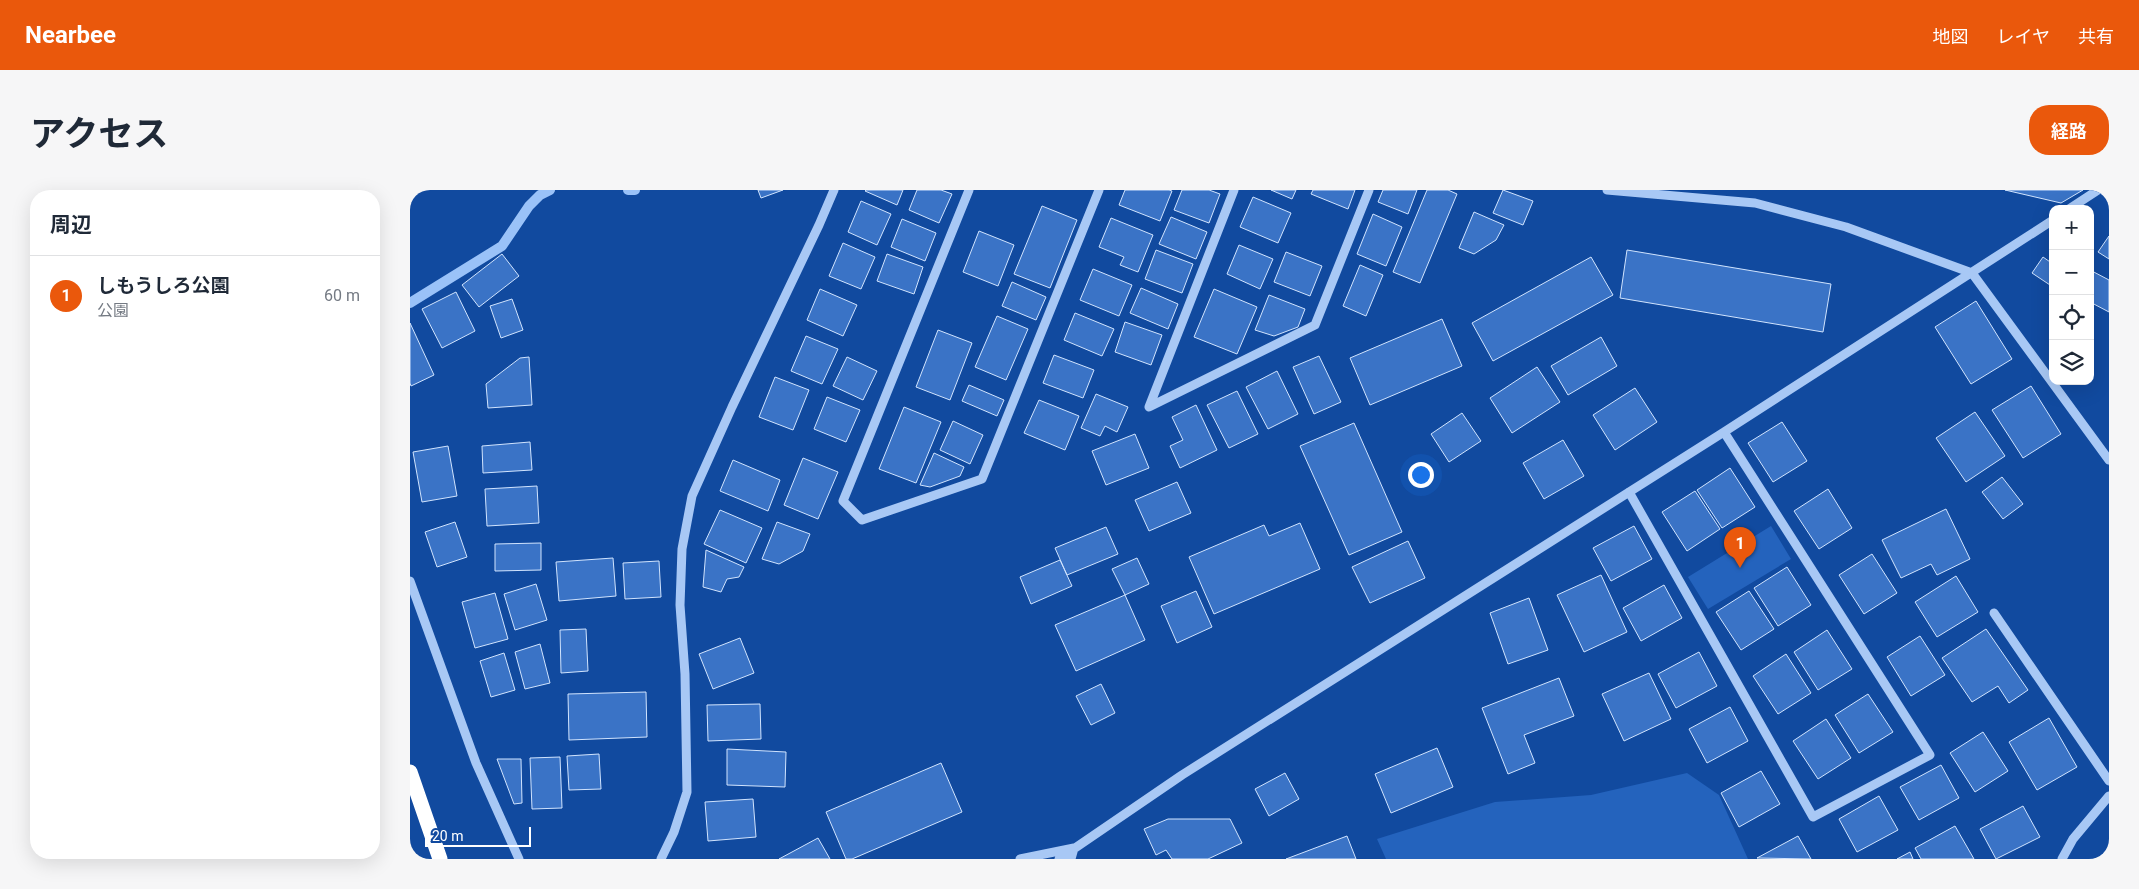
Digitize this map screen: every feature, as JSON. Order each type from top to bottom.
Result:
[{"type":"highway","points":[[410,772],[440,859]]},
{"type":"street","points":[[661,859],[674,832],[686,792],[685,674],[680,605],[682,549],[692,496],[732,407],[820,225],[834,190]]},
{"type":"street","points":[[969,190],[843,502],[862,520],[982,479],[1100,190]]},
{"type":"street","points":[[1234,190],[1149,406],[1315,325],[1368,190]]},
{"type":"street","points":[[1607,190],[1755,203],[1846,227],[1972,273],[2109,460]]},
{"type":"street","points":[[2075,205],[2098,190]]},
{"type":"street","points":[[1059,859],[1182,775],[1724,432],[2049,223]]},
{"type":"street","points":[[1629,492],[1813,817],[1930,755],[1724,432]]},
{"type":"street","points":[[410,581],[476,764],[519,859]]},
{"type":"street","points":[[1994,613],[2109,781]]},
{"type":"street","points":[[2062,859],[2072,839],[2109,796]]},
{"type":"street","points":[[1020,859],[1074,848]]},
{"type":"street","points":[[1071,859],[1074,848]]},
{"type":"shaded area","points":[[1771,526],[1791,559],[1708,609],[1688,577]]},
{"type":"shaded area","points":[[1687,773],[1719,795],[1748,859],[1386,859],[1377,839],[1495,802],[1591,795]]},
{"type":"building","points":[[758,190],[783,190],[761,198]]},
{"type":"building","points":[[866,190],[903,190],[897,205]]},
{"type":"building","points":[[917,190],[941,190],[952,194],[939,223],[909,210]]},
{"type":"building","points":[[1125,190],[1172,191],[1160,221],[1119,205]]},
{"type":"building","points":[[1182,190],[1209,190],[1220,194],[1209,223],[1174,210]]},
{"type":"building","points":[[1271,190],[1296,190],[1292,199]]},
{"type":"building","points":[[1313,190],[1355,190],[1348,209],[1311,194]]},
{"type":"building","points":[[1383,190],[1417,190],[1408,214],[1378,202]]},
{"type":"building","points":[[1427,190],[1448,190],[1457,194],[1420,283],[1393,272]]},
{"type":"building","points":[[1503,190],[1533,201],[1523,225],[1493,213]]},
{"type":"building","points":[[2005,190],[2083,190],[2061,203]]},
{"type":"building","points":[[1253,197],[1291,213],[1278,243],[1240,227]]},
{"type":"building","points":[[861,201],[891,214],[877,245],[848,232]]},
{"type":"building","points":[[1042,206],[1077,220],[1050,288],[1014,274]]},
{"type":"building","points":[[1474,212],[1504,225],[1496,240],[1474,254],[1459,248]]},
{"type":"building","points":[[1373,214],[1402,227],[1386,266],[1357,254]]},
{"type":"building","points":[[1171,217],[1207,232],[1196,259],[1159,244]]},
{"type":"building","points":[[1111,218],[1153,235],[1138,272],[1120,265],[1124,257],[1099,247]]},
{"type":"building","points":[[902,219],[936,233],[925,261],[891,247]]},
{"type":"building","points":[[979,231],[1014,245],[998,286],[963,272]]},
{"type":"building","points":[[2109,236],[2109,259],[2098,252]]},
{"type":"building","points":[[843,243],[875,257],[861,289],[829,276]]},
{"type":"building","points":[[1239,245],[1273,259],[1260,289],[1227,274]]},
{"type":"building","points":[[1156,250],[1193,264],[1182,293],[1145,279]]},
{"type":"building","points":[[1627,250],[1831,284],[1823,332],[1620,298]]},
{"type":"building","points":[[1286,252],[1322,266],[1310,296],[1274,282]]},
{"type":"building","points":[[502,254],[519,276],[479,307],[462,285]]},
{"type":"building","points":[[887,254],[923,267],[914,294],[877,281]]},
{"type":"building","points":[[1591,257],[1613,295],[1493,361],[1472,323]]},
{"type":"building","points":[[2043,257],[2049,261],[2049,284],[2032,273]]},
{"type":"building","points":[[1360,265],[1383,275],[1366,316],[1343,306]]},
{"type":"building","points":[[1093,269],[1132,285],[1119,316],[1080,300]]},
{"type":"building","points":[[2094,272],[2109,280],[2109,312],[2094,304]]},
{"type":"building","points":[[1012,282],[1046,297],[1036,320],[1002,306]]},
{"type":"building","points":[[1141,288],[1178,304],[1168,329],[1130,313]]},
{"type":"building","points":[[820,289],[857,305],[843,336],[807,320]]},
{"type":"building","points":[[1214,289],[1257,307],[1237,354],[1194,337]]},
{"type":"building","points":[[456,292],[475,331],[442,348],[422,309]]},
{"type":"building","points":[[1269,295],[1305,309],[1298,327],[1274,336],[1255,330]]},
{"type":"building","points":[[512,299],[523,330],[501,338],[490,306]]},
{"type":"building","points":[[1976,301],[2012,359],[1971,384],[1935,327]]},
{"type":"building","points":[[1075,313],[1114,329],[1102,356],[1064,340]]},
{"type":"building","points":[[997,316],[1028,329],[1006,380],[975,367]]},
{"type":"building","points":[[1442,319],[1462,366],[1370,405],[1350,358]]},
{"type":"building","points":[[1125,322],[1162,335],[1151,365],[1115,352]]},
{"type":"building","points":[[410,323],[434,375],[411,386],[410,383]]},
{"type":"building","points":[[938,330],[972,343],[950,400],[916,387]]},
{"type":"building","points":[[806,336],[838,349],[822,384],[791,371]]},
{"type":"building","points":[[1601,337],[1617,366],[1568,395],[1551,366]]},
{"type":"building","points":[[1054,355],[1094,370],[1083,398],[1043,383]]},
{"type":"building","points":[[1319,356],[1341,402],[1314,414],[1293,367]]},
{"type":"building","points":[[529,357],[532,405],[488,408],[486,384],[520,358]]},
{"type":"building","points":[[847,357],[877,371],[863,400],[833,386]]},
{"type":"building","points":[[1537,367],[1560,402],[1512,433],[1490,398]]},
{"type":"building","points":[[1277,371],[1298,414],[1268,429],[1246,387]]},
{"type":"building","points":[[775,377],[809,390],[793,430],[759,417]]},
{"type":"building","points":[[969,385],[1004,400],[997,416],[962,401]]},
{"type":"building","points":[[2031,386],[2061,434],[2023,458],[1992,410]]},
{"type":"building","points":[[1635,388],[1657,422],[1615,450],[1593,415]]},
{"type":"building","points":[[1237,391],[1258,434],[1229,448],[1207,405]]},
{"type":"building","points":[[1096,394],[1128,407],[1117,432],[1105,426],[1100,436],[1081,428]]},
{"type":"building","points":[[827,397],[860,410],[846,442],[814,429]]},
{"type":"building","points":[[1039,400],[1079,416],[1065,450],[1024,433]]},
{"type":"building","points":[[1196,405],[1217,450],[1180,468],[1170,446],[1183,440],[1172,417]]},
{"type":"building","points":[[904,407],[941,422],[916,483],[879,469]]},
{"type":"building","points":[[1975,412],[2005,456],[1966,482],[1936,438]]},
{"type":"building","points":[[1462,413],[1481,441],[1449,462],[1431,434]]},
{"type":"building","points":[[953,421],[983,435],[970,464],[940,450]]},
{"type":"building","points":[[1782,422],[1807,461],[1773,482],[1748,443]]},
{"type":"building","points":[[1354,423],[1402,532],[1349,555],[1300,446]]},
{"type":"building","points":[[1135,434],[1149,468],[1106,485],[1092,451]]},
{"type":"building","points":[[1563,440],[1584,476],[1544,499],[1523,463]]},
{"type":"building","points":[[530,442],[532,470],[483,473],[482,446]]},
{"type":"building","points":[[448,446],[457,496],[422,502],[413,452]]},
{"type":"building","points":[[934,453],[964,467],[960,476],[930,487],[920,485]]},
{"type":"building","points":[[803,458],[838,472],[818,519],[784,505]]},
{"type":"building","points":[[733,460],[780,480],[768,511],[720,491]]},
{"type":"building","points":[[1730,468],[1755,507],[1722,528],[1697,490]]},
{"type":"building","points":[[2002,477],[2023,504],[2003,519],[1982,492]]},
{"type":"building","points":[[1177,482],[1191,513],[1149,531],[1135,500]]},
{"type":"building","points":[[537,486],[539,523],[487,526],[485,489]]},
{"type":"building","points":[[1828,489],[1852,528],[1819,549],[1794,511]]},
{"type":"building","points":[[1695,491],[1720,529],[1687,551],[1662,512]]},
{"type":"building","points":[[1946,509],[1970,559],[1937,575],[1931,564],[1901,578],[1882,540]]},
{"type":"building","points":[[720,510],[762,528],[746,563],[704,544]]},
{"type":"building","points":[[455,522],[467,557],[437,567],[425,532]]},
{"type":"building","points":[[777,522],[810,534],[803,551],[779,564],[762,559]]},
{"type":"building","points":[[1300,523],[1320,569],[1214,614],[1189,557],[1264,525],[1269,536]]},
{"type":"building","points":[[1634,526],[1652,559],[1611,581],[1593,548]]},
{"type":"building","points":[[1106,527],[1118,554],[1067,575],[1055,548]]},
{"type":"building","points":[[1408,541],[1425,578],[1370,603],[1352,567]]},
{"type":"building","points":[[541,543],[541,570],[495,571],[495,544]]},
{"type":"building","points":[[706,550],[744,567],[739,577],[727,579],[721,592],[703,587]]},
{"type":"building","points":[[1872,554],[1897,593],[1864,614],[1839,575]]},
{"type":"building","points":[[613,558],[616,596],[559,601],[556,562]]},
{"type":"building","points":[[1137,558],[1149,584],[1125,595],[1112,569]]},
{"type":"building","points":[[1060,560],[1072,586],[1031,604],[1020,577]]},
{"type":"building","points":[[659,561],[661,597],[625,599],[623,563]]},
{"type":"building","points":[[1787,567],[1811,605],[1778,626],[1754,588]]},
{"type":"building","points":[[1601,575],[1627,632],[1584,652],[1557,595]]},
{"type":"building","points":[[1956,576],[1978,612],[1937,637],[1915,602]]},
{"type":"building","points":[[536,584],[547,620],[515,630],[504,594]]},
{"type":"building","points":[[1664,585],[1682,618],[1641,641],[1623,608]]},
{"type":"building","points":[[1196,591],[1212,627],[1177,643],[1161,606]]},
{"type":"building","points":[[1749,591],[1774,629],[1741,650],[1716,612]]},
{"type":"building","points":[[495,593],[508,639],[475,648],[462,602]]},
{"type":"building","points":[[1125,595],[1145,640],[1076,671],[1055,625]]},
{"type":"building","points":[[1529,598],[1548,650],[1508,664],[1490,613]]},
{"type":"building","points":[[586,629],[588,671],[561,673],[560,630]]},
{"type":"building","points":[[1986,629],[2028,690],[2009,703],[1998,686],[1972,702],[1942,658]]},
{"type":"building","points":[[1827,630],[1852,669],[1818,690],[1794,652]]},
{"type":"building","points":[[1920,636],[1945,675],[1911,696],[1887,657]]},
{"type":"building","points":[[740,638],[754,673],[713,689],[699,654]]},
{"type":"building","points":[[540,644],[550,683],[525,689],[515,652]]},
{"type":"building","points":[[1699,652],[1717,686],[1676,708],[1658,674]]},
{"type":"building","points":[[504,653],[515,690],[491,697],[480,661]]},
{"type":"building","points":[[1786,654],[1811,693],[1778,714],[1753,676]]},
{"type":"building","points":[[1649,673],[1671,719],[1624,741],[1602,694]]},
{"type":"building","points":[[1559,678],[1574,716],[1524,735],[1535,763],[1508,774],[1482,708]]},
{"type":"building","points":[[1101,684],[1115,713],[1091,725],[1076,696]]},
{"type":"building","points":[[646,692],[647,737],[569,740],[568,694]]},
{"type":"building","points":[[1868,694],[1893,732],[1859,753],[1835,715]]},
{"type":"building","points":[[760,704],[761,739],[708,741],[707,705]]},
{"type":"building","points":[[1730,707],[1748,741],[1707,763],[1689,729]]},
{"type":"building","points":[[2049,718],[2077,767],[2037,790],[2009,742]]},
{"type":"building","points":[[1826,719],[1851,758],[1818,779],[1793,741]]},
{"type":"building","points":[[1983,732],[2008,771],[1975,792],[1950,753]]},
{"type":"building","points":[[1437,748],[1453,787],[1391,813],[1375,774]]},
{"type":"building","points":[[727,749],[786,752],[785,787],[727,785]]},
{"type":"building","points":[[599,754],[601,789],[569,790],[567,756]]},
{"type":"building","points":[[560,757],[562,808],[532,809],[530,758]]},
{"type":"building","points":[[497,759],[521,759],[522,803],[514,804]]},
{"type":"building","points":[[941,763],[962,812],[852,859],[846,859],[826,812]]},
{"type":"building","points":[[1941,765],[1959,798],[1919,820],[1900,787]]},
{"type":"building","points":[[1761,771],[1780,804],[1739,827],[1721,793]]},
{"type":"building","points":[[1285,773],[1299,799],[1269,816],[1255,789]]},
{"type":"building","points":[[1879,796],[1898,830],[1857,852],[1839,819]]},
{"type":"building","points":[[753,799],[756,837],[708,841],[705,802]]},
{"type":"building","points":[[2023,806],[2040,837],[1996,859],[1980,829]]},
{"type":"building","points":[[1168,819],[1230,819],[1242,843],[1208,859],[1172,859],[1166,850],[1156,855],[1144,829]]},
{"type":"building","points":[[1955,826],[1974,859],[1921,859],[1915,848]]},
{"type":"building","points":[[1347,836],[1356,859],[1286,859]]},
{"type":"building","points":[[1798,836],[1811,859],[1757,858]]},
{"type":"building","points":[[818,838],[830,859],[779,859]]},
{"type":"building","points":[[1910,852],[1913,859],[1897,859]]},
{"type":"waterway","points":[[410,303],[502,246],[529,206],[540,195],[550,190]]},
{"type":"waterway","points":[[628,190],[635,190]]},
{"type":"place","name":"しもうしろ公園","points":[[1740,568]]}]
